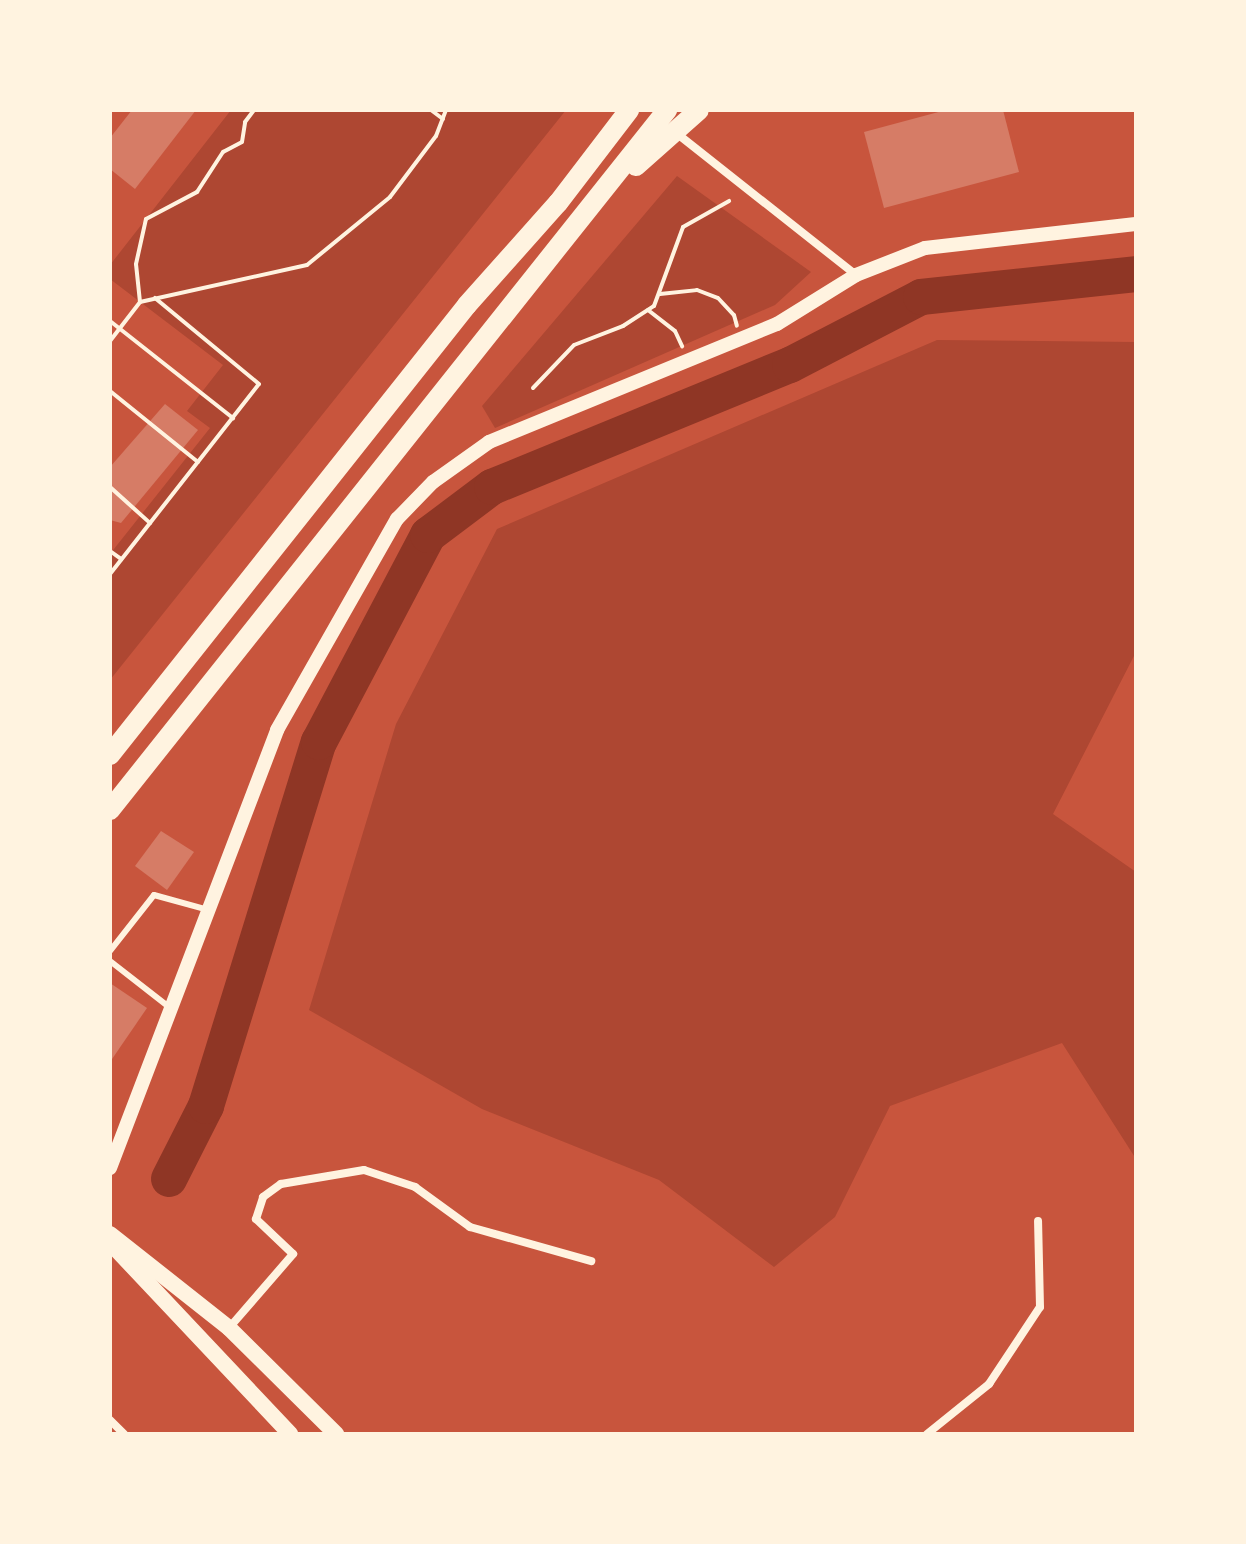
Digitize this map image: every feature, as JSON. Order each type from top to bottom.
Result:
[{"type":"highway","points":[[558,203],[612,110]]},
{"type":"highway","points":[[110,755],[467,305],[558,203],[629,110]]},
{"type":"highway","points":[[110,810],[667,110]]},
{"type":"highway","points":[[600,198],[699,110]]},
{"type":"main road","points":[[110,1234],[229,1328],[336,1434]]},
{"type":"main road","points":[[110,1243],[290,1434]]},
{"type":"street","points":[[645,110],[856,275]]},
{"type":"street","points":[[110,1168],[277,730],[397,519],[433,482],[489,442],[777,324],[856,275],[925,248],[1136,224]]},
{"type":"street","points":[[229,1328],[293,1254],[256,1219],[263,1197],[281,1184],[364,1170],[415,1187],[470,1227],[591,1261]]},
{"type":"street","points":[[927,1434],[989,1384],[1040,1307],[1038,1221]]},
{"type":"street","points":[[110,1420],[124,1434]]},
{"type":"lane","points":[[110,951],[154,895],[209,910]]},
{"type":"lane","points":[[110,961],[172,1010]]},
{"type":"path","points":[[140,302],[136,264],[146,219],[197,192],[223,152],[242,142],[245,122],[254,110]]},
{"type":"path","points":[[431,110],[443,119]]},
{"type":"path","points":[[110,341],[117,327],[140,302],[307,265],[390,197],[446,110]]},
{"type":"path","points":[[533,388],[574,345],[648,310],[658,294],[683,227],[729,201]]},
{"type":"path","points":[[658,294],[697,290],[718,298],[734,315],[738,332]]},
{"type":"path","points":[[110,574],[259,384],[155,298]]},
{"type":"path","points":[[648,310],[675,331],[685,351]]},
{"type":"path","points":[[110,321],[233,418]]},
{"type":"path","points":[[110,391],[198,462]]},
{"type":"path","points":[[110,487],[150,523]]},
{"type":"path","points":[[110,551],[121,559]]},
{"type":"shaded area","points":[[231,110],[566,110],[110,680],[110,554],[210,428],[187,411],[223,365],[110,279],[110,265]]},
{"type":"shaded area","points":[[677,176],[811,272],[775,305],[495,428],[482,406]]},
{"type":"shaded area","points":[[937,340],[1136,342],[1136,652],[1053,814],[1136,872],[1136,1159],[1062,1043],[890,1106],[835,1217],[774,1267],[659,1180],[482,1109],[309,1010],[396,724],[497,529]]},
{"type":"building","points":[[132,110],[196,110],[135,189],[110,169],[110,138]]},
{"type":"building","points":[[946,110],[1003,110],[1019,172],[884,208],[864,132]]},
{"type":"building","points":[[165,404],[198,430],[121,523],[110,520],[110,467]]},
{"type":"building","points":[[161,831],[194,852],[167,890],[135,866]]},
{"type":"building","points":[[110,983],[147,1008],[110,1062]]},
{"type":"waterway","points":[[169,1179],[206,1106],[319,742],[428,535],[492,487],[790,365],[921,297],[1136,274]]}]
